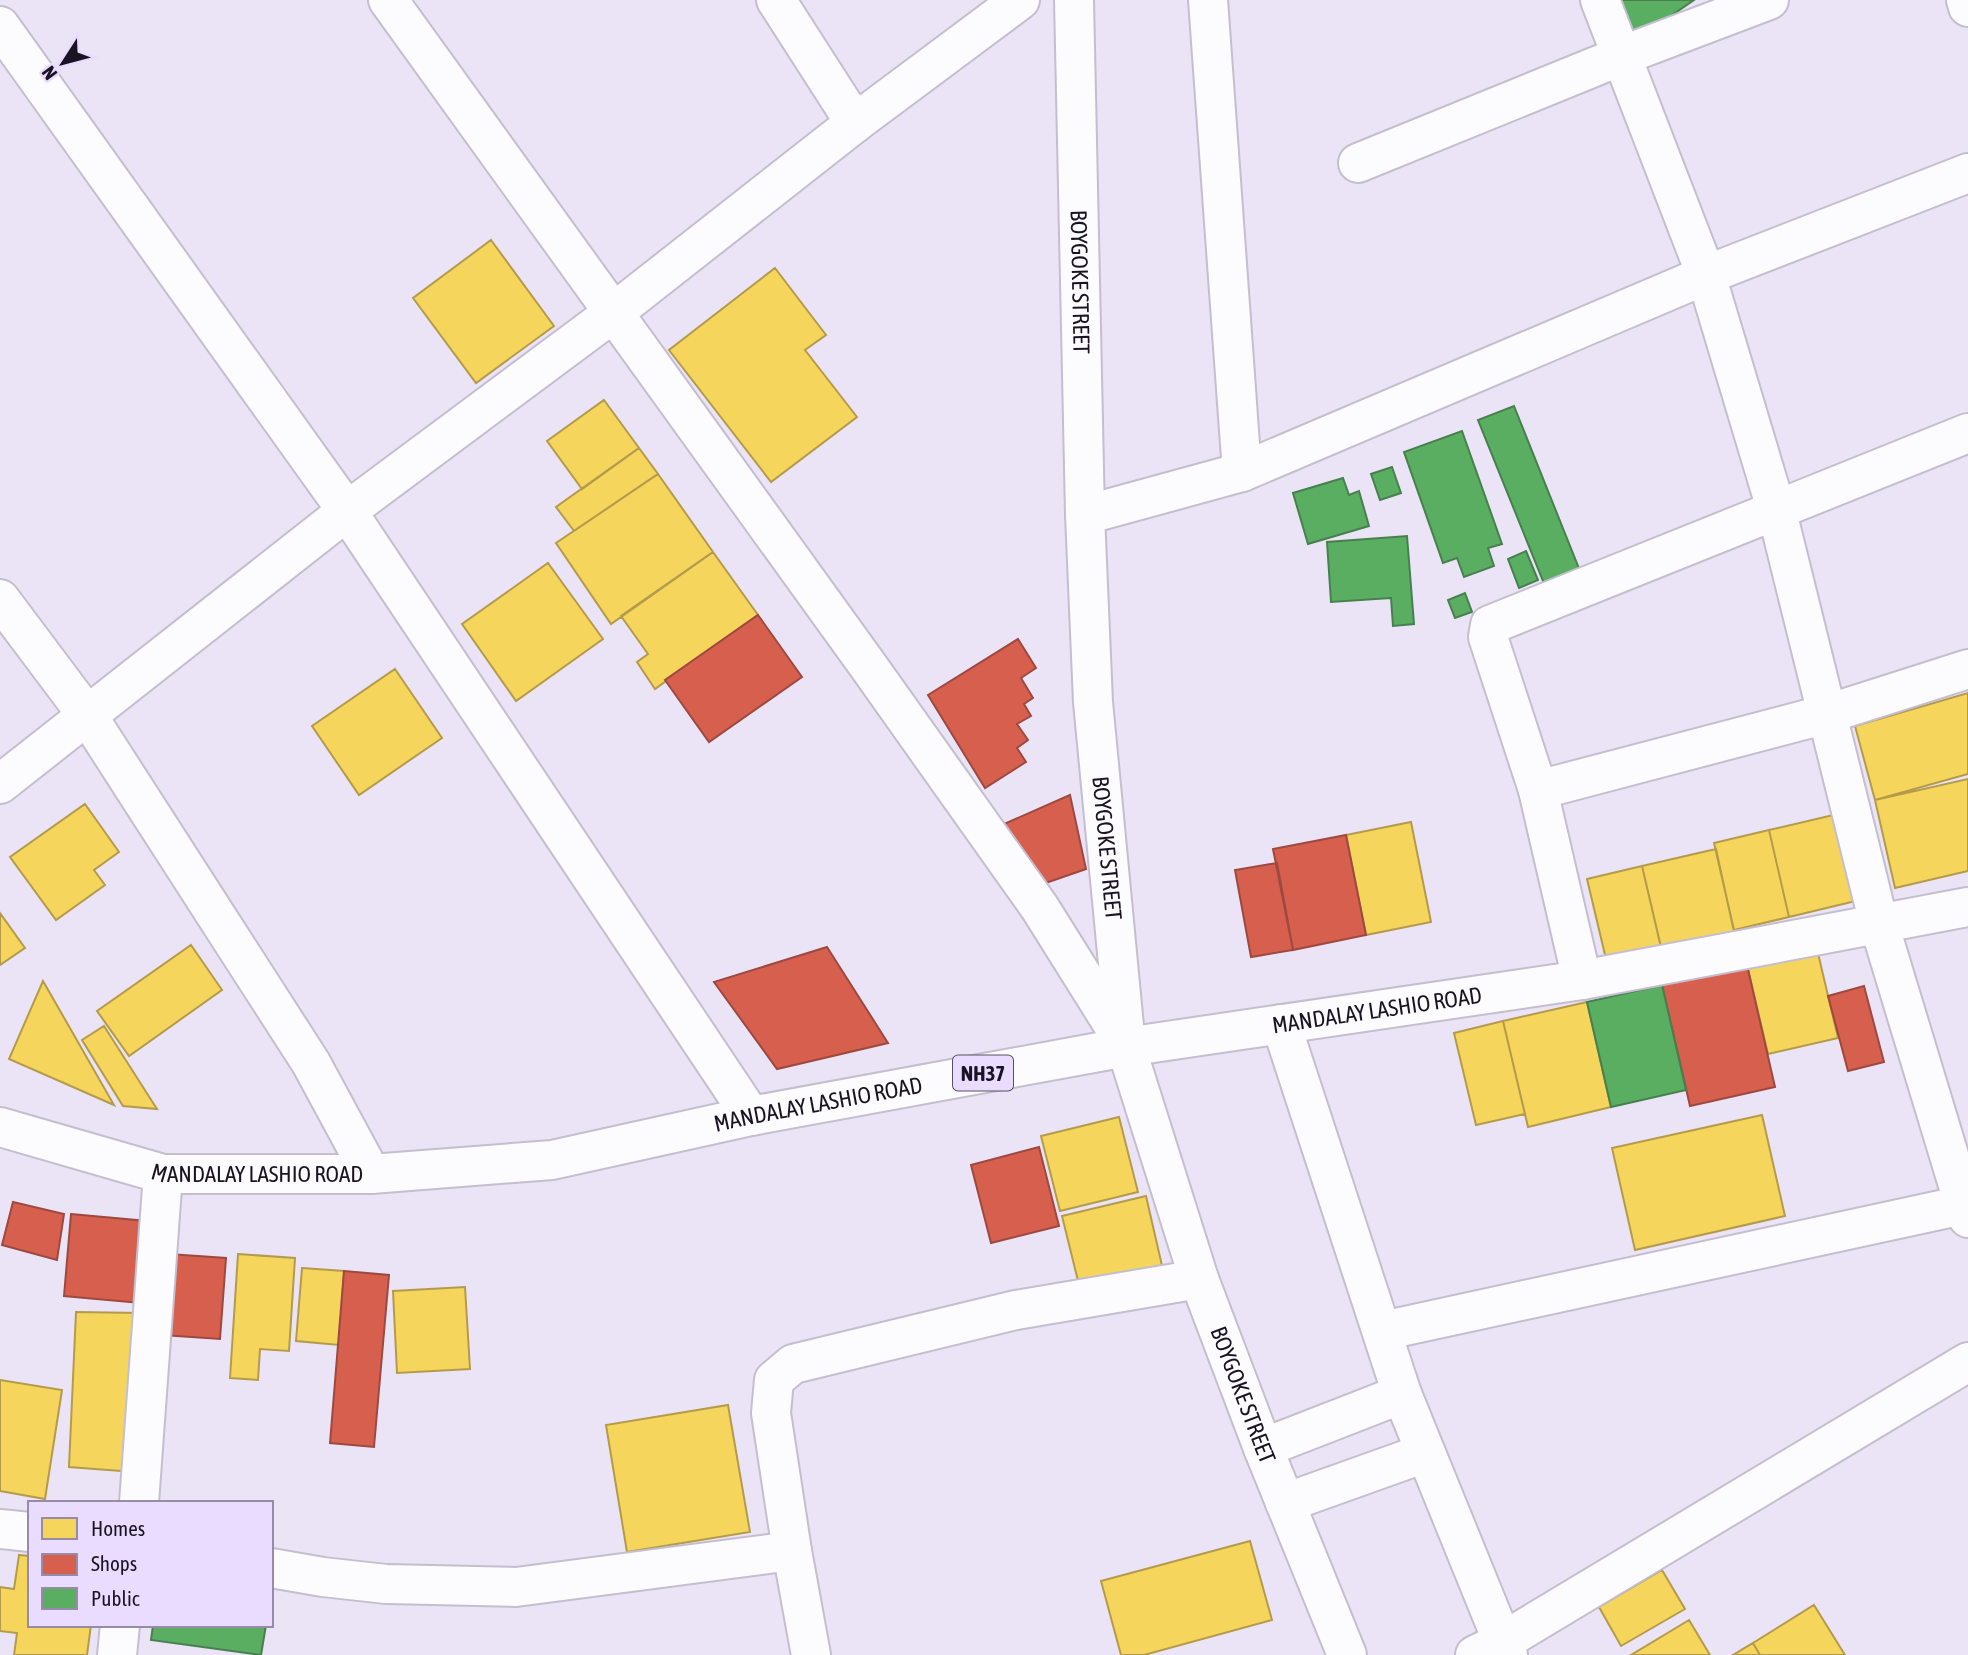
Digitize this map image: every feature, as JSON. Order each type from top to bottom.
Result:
[{"type":"main road","points":[[388,0],[1040,908],[1126,1047]]},
{"type":"main road","points":[[776,0],[856,123]]},
{"type":"main road","points":[[0,784],[348,511],[612,313],[856,123],[1020,0]]},
{"type":"main road","name":"BOYGOKE STREET","points":[[1074,0],[1085,515],[1093,702],[1126,1047],[1199,1279],[1263,1448],[1348,1655]]},
{"type":"main road","points":[[1208,0],[1242,472]]},
{"type":"main road","points":[[1382,1331],[1966,1212],[1879,924],[1777,512],[1706,275],[1600,0]]},
{"type":"main road","points":[[1358,163],[1621,56],[1769,0]]},
{"type":"main road","points":[[1966,0],[1968,7]]},
{"type":"main road","points":[[0,26],[348,511],[751,1116]]},
{"type":"main road","points":[[1085,515],[1242,472],[1706,275],[1968,173]]},
{"type":"main road","points":[[1582,980],[1538,790],[1488,637],[1490,625],[1777,512],[1968,433]]},
{"type":"main road","points":[[0,599],[87,715],[311,1063],[371,1174]]},
{"type":"main road","points":[[1538,790],[1827,714],[1968,669]]},
{"type":"main road","name":"MANDALAY LASHIO ROAD","points":[[0,1127],[163,1174],[371,1174],[552,1160],[751,1116],[1126,1047],[1582,980],[1968,907]]},
{"type":"main road","points":[[1281,1024],[1402,1394],[1495,1651],[1968,1362]]},
{"type":"main road","points":[[139,1501],[163,1174]]},
{"type":"main road","points":[[811,1655],[771,1413],[774,1380],[793,1364],[1016,1310],[1199,1279]]},
{"type":"main road","points":[[1263,1448],[1402,1394]]},
{"type":"main road","points":[[1285,1503],[1425,1453]]},
{"type":"main road","points":[[0,1529],[28,1532]]},
{"type":"main road","points":[[273,1567],[323,1577],[386,1584],[516,1587],[792,1551]]},
{"type":"main road","points":[[117,1655],[120,1627]]},
{"type":"building: Homes","points":[[491,240],[554,326],[476,383],[413,298]]},
{"type":"building: Homes","points":[[775,268],[826,335],[805,350],[857,417],[771,482],[669,350]]},
{"type":"building: Homes","points":[[604,400],[639,448],[582,489],[547,441]]},
{"type":"building: Homes","points":[[639,448],[658,474],[574,531],[556,507]]},
{"type":"building: Homes","points":[[658,474],[713,552],[611,624],[556,543]]},
{"type":"building: Homes","points":[[713,552],[758,615],[655,689],[637,662],[648,654],[621,616]]},
{"type":"building: Homes","points":[[548,563],[603,639],[516,701],[462,624]]},
{"type":"building: Homes","points":[[395,669],[442,738],[359,795],[312,726]]},
{"type":"building: Homes","points":[[1968,693],[1968,774],[1875,800],[1855,726]]},
{"type":"building: Homes","points":[[1968,779],[1968,871],[1895,888],[1875,800]]},
{"type":"building: Homes","points":[[85,804],[119,852],[94,870],[105,885],[56,920],[10,857]]},
{"type":"building: Homes","points":[[1842,813],[1864,899],[1789,917],[1769,830]]},
{"type":"building: Homes","points":[[1411,822],[1431,922],[1366,935],[1346,835]]},
{"type":"building: Homes","points":[[1769,830],[1789,917],[1734,930],[1714,843]]},
{"type":"building: Homes","points":[[1716,849],[1736,941],[1663,956],[1642,866]]},
{"type":"building: Homes","points":[[1642,866],[1661,947],[1606,959],[1587,879]]},
{"type":"building: Homes","points":[[0,913],[25,948],[0,965]]},
{"type":"building: Homes","points":[[191,945],[222,990],[129,1056],[97,1011]]},
{"type":"building: Homes","points":[[1817,949],[1838,1038],[1768,1054],[1747,965]]},
{"type":"building: Homes","points":[[43,981],[114,1105],[9,1059]]},
{"type":"building: Homes","points":[[1587,1002],[1611,1107],[1528,1127],[1503,1021]]},
{"type":"building: Homes","points":[[1503,1021],[1525,1114],[1476,1125],[1454,1033]]},
{"type":"building: Homes","points":[[104,1026],[157,1109],[123,1106],[82,1040]]},
{"type":"building: Homes","points":[[1762,1115],[1785,1216],[1635,1250],[1612,1148]]},
{"type":"building: Homes","points":[[1119,1117],[1138,1192],[1060,1211],[1041,1136]]},
{"type":"building: Homes","points":[[1146,1196],[1163,1270],[1080,1289],[1062,1216]]},
{"type":"building: Homes","points":[[238,1254],[295,1258],[289,1351],[260,1349],[258,1380],[230,1378]]},
{"type":"building: Homes","points":[[302,1268],[344,1271],[339,1345],[296,1341]]},
{"type":"building: Homes","points":[[465,1287],[470,1369],[397,1373],[393,1291]]},
{"type":"building: Homes","points":[[76,1312],[141,1313],[134,1472],[69,1467]]},
{"type":"building: Homes","points":[[0,1380],[62,1390],[45,1499],[0,1491]]},
{"type":"building: Homes","points":[[728,1405],[750,1532],[627,1552],[606,1425]]},
{"type":"building: Homes","points":[[1250,1541],[1272,1620],[1144,1655],[1121,1655],[1101,1581]]},
{"type":"building: Homes","points":[[19,1555],[28,1556],[28,1627],[91,1627],[87,1655],[14,1655],[17,1633],[0,1631],[0,1587],[14,1589]]},
{"type":"building: Homes","points":[[1662,1570],[1685,1609],[1621,1646],[1599,1607]]},
{"type":"building: Homes","points":[[1814,1605],[1845,1655],[1760,1655],[1753,1643]]},
{"type":"building: Homes","points":[[1689,1620],[1710,1655],[1631,1655]]},
{"type":"building: Homes","points":[[1753,1643],[1760,1655],[1733,1655]]},
{"type":"building: Shops","points":[[758,615],[802,677],[709,742],[665,680]]},
{"type":"building: Shops","points":[[1018,639],[1036,668],[1021,678],[1033,698],[1024,704],[1031,716],[1017,724],[1028,740],[1017,748],[1026,762],[985,788],[928,695]]},
{"type":"building: Shops","points":[[1070,795],[1086,869],[1037,886],[1004,824]]},
{"type":"building: Shops","points":[[1346,835],[1366,935],[1293,950],[1273,849]]},
{"type":"building: Shops","points":[[1277,863],[1293,950],[1251,957],[1235,870]]},
{"type":"building: Shops","points":[[827,947],[888,1043],[777,1069],[714,982]]},
{"type":"building: Shops","points":[[1747,965],[1775,1087],[1690,1106],[1662,985]]},
{"type":"building: Shops","points":[[1864,986],[1884,1062],[1848,1071],[1828,996]]},
{"type":"building: Shops","points":[[1039,1147],[1059,1226],[991,1243],[971,1165]]},
{"type":"building: Shops","points":[[13,1202],[64,1214],[57,1260],[2,1245]]},
{"type":"building: Shops","points":[[71,1214],[147,1221],[140,1303],[64,1296]]},
{"type":"building: Shops","points":[[169,1254],[226,1258],[220,1339],[163,1335]]},
{"type":"building: Shops","points":[[344,1271],[389,1275],[374,1447],[330,1443]]},
{"type":"building: Public","points":[[1617,0],[1694,0],[1633,42]]},
{"type":"building: Public","points":[[1514,406],[1580,571],[1545,586],[1478,420]]},
{"type":"building: Public","points":[[1462,431],[1502,544],[1488,548],[1494,566],[1464,577],[1457,558],[1443,563],[1404,452]]},
{"type":"building: Public","points":[[1392,467],[1401,493],[1380,500],[1371,474]]},
{"type":"building: Public","points":[[1343,478],[1349,495],[1359,491],[1369,526],[1308,544],[1293,493]]},
{"type":"building: Public","points":[[1407,536],[1414,624],[1393,626],[1391,598],[1331,602],[1327,542]]},
{"type":"building: Public","points":[[1526,551],[1538,580],[1519,588],[1508,559]]},
{"type":"building: Public","points":[[1465,593],[1472,612],[1455,618],[1448,600]]},
{"type":"building: Public","points":[[1662,985],[1686,1090],[1611,1107],[1587,1002]]},
{"type":"building: Public","points":[[153,1627],[266,1627],[261,1655],[151,1640]]}]
